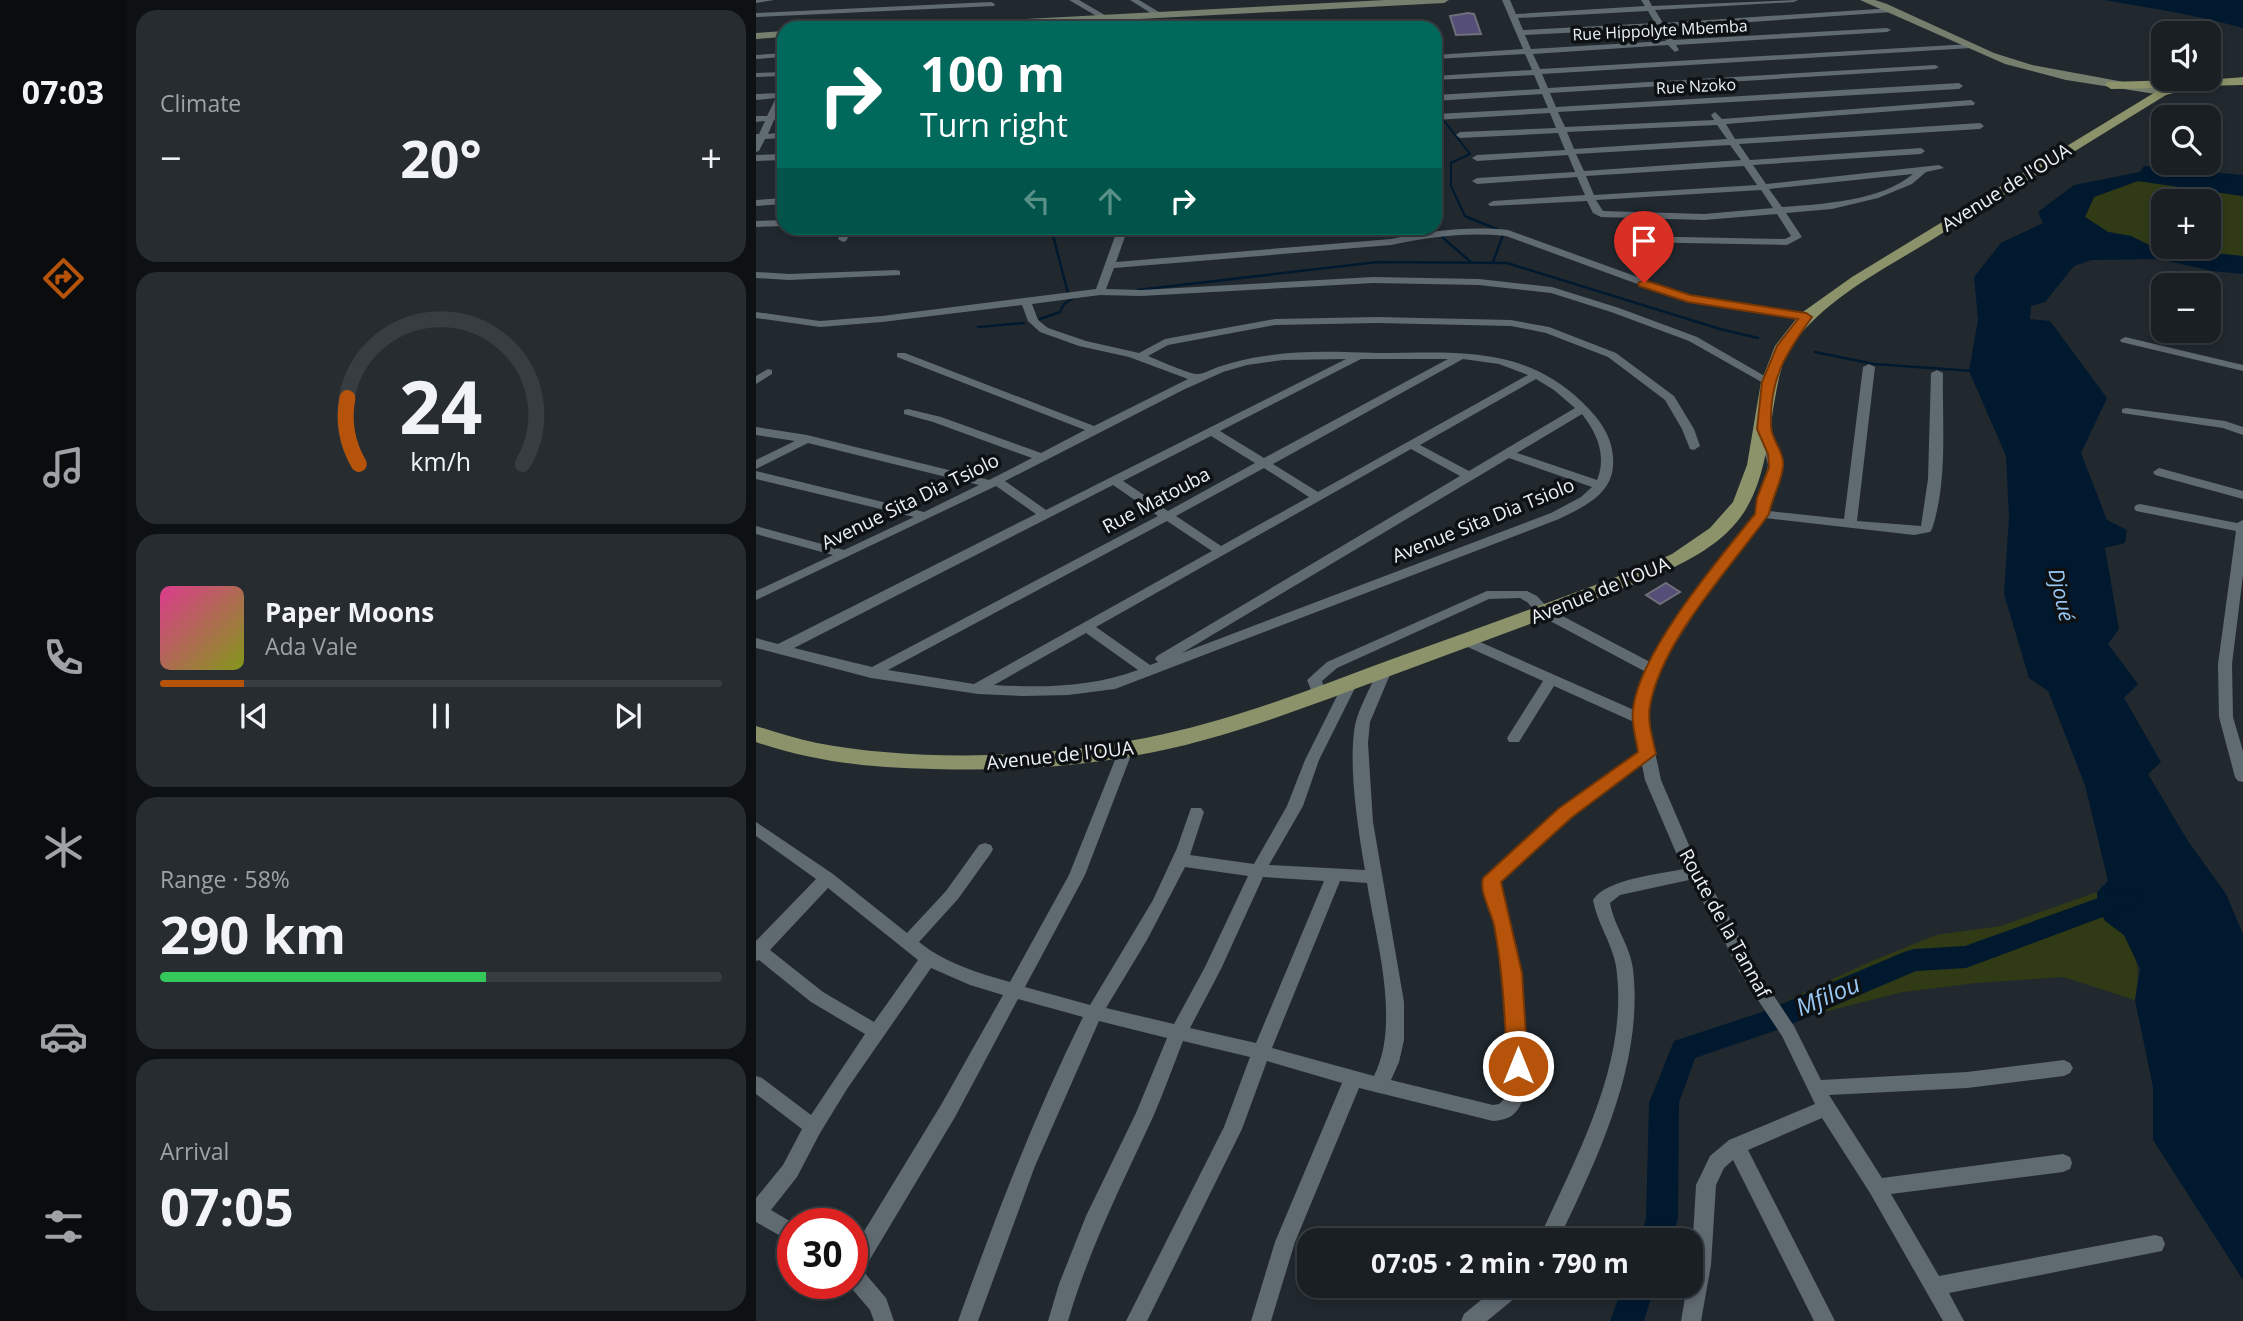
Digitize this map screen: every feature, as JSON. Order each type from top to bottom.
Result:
[{"type":"main road","points":[[1047,21],[1444,0]]},
{"type":"main road","points":[[1865,0],[2009,62],[2049,74],[2162,92]]},
{"type":"main road","points":[[756,36],[777,34]]},
{"type":"main road","name":"Avenue de l'OUA","points":[[2221,82],[2243,81]]},
{"type":"main road","points":[[2115,85],[2151,84]]},
{"type":"main road","points":[[2115,85],[2132,96],[2136,107]]},
{"type":"main road","name":"Avenue de l'OUA","points":[[756,734],[827,753],[989,764],[1126,750],[1225,726],[1319,694],[1655,569],[1679,558],[1717,532],[1742,504],[1756,465],[1764,429],[1769,382],[1783,346],[1806,317],[1857,280],[2162,92]]},
{"type":"street","points":[[756,1],[769,0]]},
{"type":"street","points":[[1073,0],[1111,21]]},
{"type":"street","points":[[1134,0],[1160,15]]},
{"type":"street","points":[[1506,0],[1596,211],[1609,216],[1704,217],[1853,204],[1909,182],[1923,170]]},
{"type":"street","points":[[1513,16],[1648,5],[1794,0]]},
{"type":"street","points":[[1368,2],[1373,21]]},
{"type":"street","points":[[1749,2],[1849,136],[1884,175]]},
{"type":"street","points":[[756,15],[991,4]]},
{"type":"street","points":[[1630,239],[1703,242],[1793,240],[1797,237],[1706,102],[1648,5]]},
{"type":"street","points":[[1520,33],[1893,10]]},
{"type":"street","name":"Rue Hippolyte Mbemba","points":[[1442,57],[1672,45],[1887,30]]},
{"type":"street","points":[[1442,78],[1971,46]]},
{"type":"street","points":[[756,57],[777,56]]},
{"type":"street","points":[[1442,98],[1935,66]]},
{"type":"street","points":[[756,75],[777,74]]},
{"type":"street","name":"Rue Nzoko","points":[[1442,117],[1959,86]]},
{"type":"street","points":[[756,97],[777,94]]},
{"type":"street","points":[[1460,135],[1720,122],[1971,103]]},
{"type":"street","points":[[756,149],[759,137],[777,105]]},
{"type":"street","points":[[756,119],[777,118]]},
{"type":"street","points":[[1477,158],[1980,126]]},
{"type":"street","points":[[759,137],[777,136]]},
{"type":"street","points":[[1477,181],[1921,151]]},
{"type":"street","points":[[756,158],[777,157]]},
{"type":"street","points":[[1493,204],[1763,187],[1939,168]]},
{"type":"street","points":[[756,203],[777,202]]},
{"type":"street","points":[[756,225],[777,224]]},
{"type":"street","points":[[1442,234],[1486,231],[1508,233],[1688,299],[1806,317]]},
{"type":"street","points":[[843,239],[845,235]]},
{"type":"street","points":[[1100,292],[1121,235]]},
{"type":"street","points":[[1111,265],[1391,242],[1409,236],[1424,235]]},
{"type":"street","points":[[756,275],[896,273]]},
{"type":"street","points":[[756,315],[820,324],[1100,292],[1168,292],[1393,280],[1523,286],[1552,290],[1666,329],[1707,346],[1769,382]]},
{"type":"street","points":[[1026,302],[1033,321],[1044,330],[1197,378]]},
{"type":"street","points":[[1139,358],[1165,342],[1275,322],[1377,320],[1511,323],[1549,330],[1612,355],[1670,398],[1688,429],[1694,446]]},
{"type":"street","points":[[2125,340],[2243,368]]},
{"type":"street","points":[[901,355],[1095,430]]},
{"type":"street","points":[[780,649],[1360,356]]},
{"type":"street","name":"Avenue Sita Dia Tsiolo","points":[[756,596],[993,482],[1197,378],[1233,365],[1268,358],[1360,356],[1459,358],[1502,362],[1535,374],[1582,409],[1598,426],[1608,462],[1602,486],[1584,502],[1555,516],[1115,684],[1073,691],[926,684],[871,673],[756,643]]},
{"type":"street","name":"Rue Matouba","points":[[871,673],[1459,358]]},
{"type":"street","points":[[1850,524],[1869,367]]},
{"type":"street","points":[[756,381],[768,372]]},
{"type":"street","points":[[1764,429],[1775,454],[1776,467],[1762,514],[1914,531],[1928,527],[1937,373]]},
{"type":"street","points":[[978,688],[1535,374]]},
{"type":"street","points":[[1115,684],[1146,669],[1471,478],[1582,409]]},
{"type":"street","points":[[2126,411],[2225,425],[2243,431]]},
{"type":"street","points":[[908,412],[937,419],[1040,457]]},
{"type":"street","points":[[756,431],[807,439],[993,482],[1047,516]]},
{"type":"street","points":[[1212,431],[1318,497]]},
{"type":"street","points":[[756,465],[807,439]]},
{"type":"street","points":[[1412,445],[1471,478]]},
{"type":"street","points":[[1509,454],[1602,486]]},
{"type":"street","points":[[2159,472],[2243,495]]},
{"type":"street","points":[[756,475],[924,516]]},
{"type":"street","points":[[1115,481],[1220,551]]},
{"type":"street","points":[[2140,508],[2243,526],[2238,581],[2225,664],[2226,717],[2243,777]]},
{"type":"street","name":"Route de la Tannaf","points":[[1762,514],[1684,618],[1653,670],[1642,706],[1641,719],[1653,780],[1693,873],[1746,968],[1788,1031],[1826,1108],[1877,1187],[1954,1321]]},
{"type":"street","points":[[756,530],[845,554]]},
{"type":"street","points":[[1319,694],[1314,680],[1332,666],[1426,624],[1473,599],[1487,595],[1522,594],[1532,599],[1545,612],[1653,670]]},
{"type":"street","points":[[1088,628],[1146,669]]},
{"type":"street","points":[[1466,641],[1641,719]]},
{"type":"street","points":[[1379,1085],[1390,1062],[1395,1040],[1395,1002],[1366,821],[1361,743],[1363,722],[1385,670]]},
{"type":"street","points":[[1514,737],[1551,680]]},
{"type":"street","points":[[1058,1321],[1069,1284],[1096,1216],[1145,1114],[1178,1034],[1258,871],[1295,806],[1312,760],[1351,682]]},
{"type":"street","points":[[868,1245],[942,1122],[1077,875],[1126,750]]},
{"type":"street","points":[[756,828],[827,878],[928,959],[976,980],[1094,1013],[1261,1052],[1353,1079],[1493,1113],[1504,1112],[1513,1102],[1519,1048],[1510,951],[1490,884],[1493,878],[1564,813],[1647,754]]},
{"type":"street","points":[[968,1321],[1025,1166],[1094,1013],[1132,953],[1179,860],[1188,841],[1196,812]]},
{"type":"street","points":[[909,942],[952,895],[985,849]]},
{"type":"street","points":[[1179,860],[1258,871],[1375,877]]},
{"type":"street","points":[[1554,1228],[1581,1173],[1624,1044],[1624,965],[1601,900],[1616,890],[1693,873]]},
{"type":"street","points":[[1136,1321],[1233,1129],[1261,1052],[1334,876]]},
{"type":"street","points":[[827,878],[757,951],[817,997],[876,1032]]},
{"type":"street","points":[[777,1224],[757,1212],[790,1171],[813,1127],[928,959]]},
{"type":"street","points":[[1817,1088],[1967,1080],[2064,1068]]},
{"type":"street","points":[[1261,1321],[1285,1242],[1353,1079]]},
{"type":"street","points":[[756,1084],[813,1127]]},
{"type":"street","points":[[1691,1321],[1701,1265],[1706,1185],[1717,1162],[1736,1146],[1826,1108]]},
{"type":"street","points":[[1736,1146],[1825,1321]]},
{"type":"street","points":[[1877,1187],[2063,1163]]},
{"type":"street","points":[[1934,1286],[2155,1244]]},
{"type":"street","points":[[868,1292],[878,1305],[884,1321]]},
{"type":"street","points":[[1471,1321],[1499,1298]]},
{"type":"green space","points":[[2138,181],[2194,189],[2151,189],[2151,246],[2131,236],[2108,232],[2085,217],[2094,197]]},
{"type":"green space","points":[[2221,193],[2243,196],[2243,256],[2221,254]]},
{"type":"green space","points":[[2097,892],[2100,911],[2106,920],[2125,936],[2136,959],[2138,975],[2135,1000],[2063,977],[1976,983],[1903,992],[1792,1020],[1782,1003],[1867,963],[1936,935],[2001,926]]},
{"type":"water","points":[[2104,0],[2243,0],[2243,28]]},
{"type":"water","name":"Djoué","points":[[2144,166],[2151,167],[2151,175],[2243,175],[2243,196],[2221,193],[2221,189],[2194,189],[2138,181],[2094,197],[2085,217],[2108,232],[2131,236],[2151,246],[2151,259],[2159,259],[2092,260],[2074,266],[2045,302],[2031,306],[2030,319],[2050,321],[2107,398],[2081,453],[2107,520],[2127,530],[2125,543],[2105,548],[2119,629],[2108,644],[2138,684],[2124,698],[2161,762],[2148,774],[2188,841],[2226,894],[2243,934],[2243,1280],[2153,1140],[2153,1087],[2135,1000],[2140,969],[2124,935],[2105,921],[2098,908],[2097,892],[2108,881],[2085,785],[2048,691],[2029,678],[2004,594],[2009,517],[2006,456],[1969,371],[1978,320],[1974,277],[2001,243],[2043,223],[2038,212],[2074,185],[2140,172]]},
{"type":"water","points":[[2221,254],[2243,256],[2243,274],[2212,271],[2159,259],[2221,259]]},
{"type":"building","points":[[1474,14],[1481,34],[1456,35],[1450,16]]},
{"type":"building","points":[[1666,583],[1680,592],[1660,604],[1646,595]]},
{"type":"waterway","points":[[1444,121],[1470,154],[1451,163],[1451,186],[1467,217]]},
{"type":"waterway","points":[[1467,217],[1499,230]]},
{"type":"waterway","points":[[1467,217],[1471,219]]},
{"type":"waterway","points":[[1053,235],[1068,293]]},
{"type":"waterway","points":[[1493,262],[1503,235]]},
{"type":"waterway","points":[[1442,237],[1472,263]]},
{"type":"waterway","points":[[1138,290],[1378,262],[1472,263]]},
{"type":"waterway","points":[[1472,263],[1507,263],[1720,329],[1758,338]]},
{"type":"waterway","points":[[1040,319],[1060,312],[1064,304],[1075,297]]},
{"type":"waterway","points":[[978,327],[1024,323]]},
{"type":"waterway","points":[[1815,352],[1874,364],[1973,371]]},
{"type":"waterway","name":"Mfilou","points":[[1659,1228],[1662,1219],[1664,1103],[1684,1050],[1770,1021],[1914,960],[1966,957],[2126,898]]},
{"type":"waterway","name":"Mfilou","points":[[1627,1321],[1635,1298]]},
{"type":"route","points":[[1518,1066],[1519,1048],[1510,951],[1490,884],[1502,867],[1564,813],[1647,754],[1641,719],[1645,692],[1653,670],[1702,591],[1762,514],[1776,467],[1775,454],[1764,429],[1769,382],[1783,346],[1806,317],[1688,299],[1644,283]]}]
